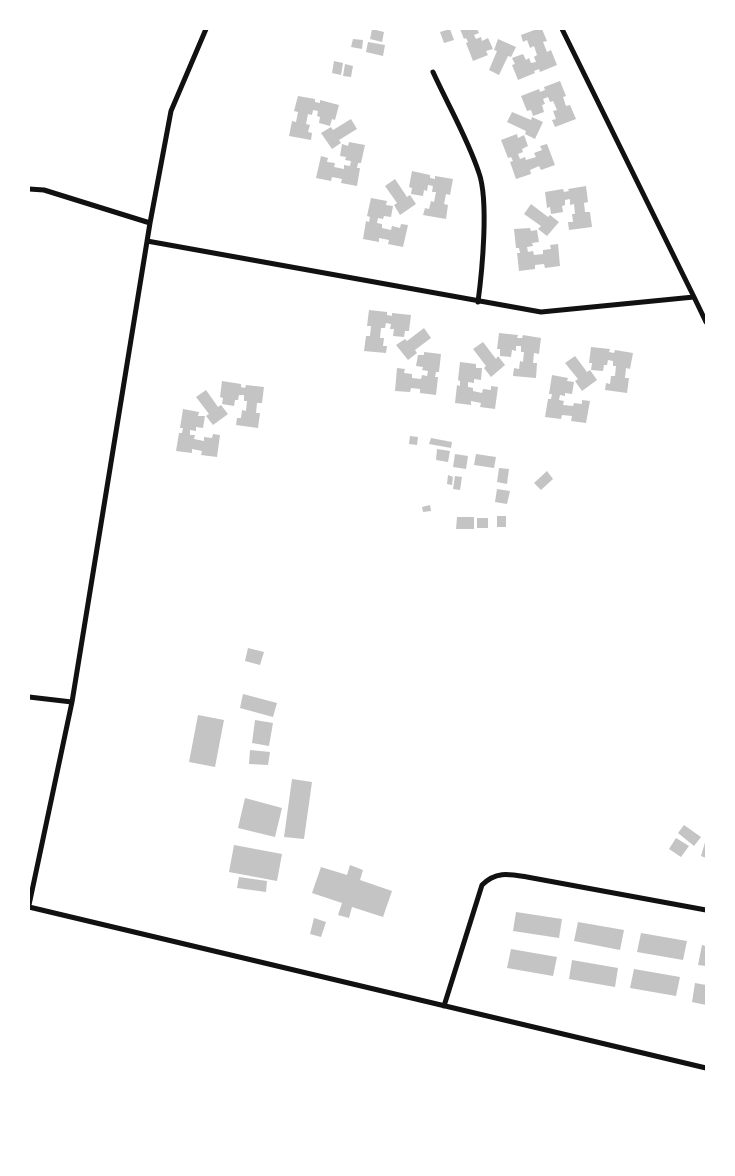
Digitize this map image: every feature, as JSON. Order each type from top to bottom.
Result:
[{"type":"street","points":[[206,29],[171,111],[150,223],[72,702],[29,906],[706,1068]]},
{"type":"street","points":[[562,29],[706,322]]},
{"type":"street","points":[[433,72],[480,174],[483,214],[482,270],[478,302]]},
{"type":"street","points":[[29,189],[44,190],[150,223]]},
{"type":"street","points":[[147,242],[541,312],[694,297]]},
{"type":"street","points":[[29,697],[72,702]]},
{"type":"street","points":[[444,1006],[482,885],[491,876],[508,874],[528,877],[706,910]]},
{"type":"building","points":[[372,29],[384,32],[382,42],[370,39]]},
{"type":"building","points":[[450,29],[454,40],[444,43],[440,32]]},
{"type":"building","points":[[460,29],[477,29],[479,33],[474,35],[476,39],[481,37],[482,41],[488,38],[493,49],[486,51],[488,55],[473,61],[466,43],[468,42],[466,38],[464,39]]},
{"type":"building","points":[[542,29],[547,41],[543,42],[547,52],[551,50],[557,65],[540,72],[539,69],[534,71],[535,73],[518,80],[512,65],[515,64],[512,58],[523,54],[526,60],[529,58],[531,63],[536,62],[534,57],[537,55],[534,46],[530,48],[527,40],[523,42],[521,35]]},
{"type":"building","points":[[353,39],[363,40],[362,49],[351,47]]},
{"type":"building","points":[[498,39],[516,47],[511,57],[508,56],[499,75],[489,70],[497,51],[494,50]]},
{"type":"building","points":[[368,42],[385,45],[383,56],[366,52]]},
{"type":"building","points":[[334,61],[343,63],[341,75],[332,73]]},
{"type":"building","points":[[345,64],[353,66],[351,77],[343,76]]},
{"type":"building","points":[[560,81],[566,96],[563,97],[566,106],[570,105],[576,119],[555,127],[552,120],[556,119],[553,111],[557,110],[553,101],[550,102],[548,97],[543,99],[545,104],[542,105],[544,112],[533,116],[531,110],[527,111],[521,96],[539,89],[540,92],[545,90],[544,87]]},
{"type":"building","points":[[298,96],[315,99],[315,102],[320,103],[320,100],[339,105],[335,120],[332,119],[330,126],[319,123],[318,111],[313,110],[312,115],[308,114],[306,124],[310,125],[308,132],[312,133],[311,140],[289,136],[292,121],[296,122],[298,112],[294,111]]},
{"type":"building","points":[[512,112],[531,120],[532,117],[543,122],[535,139],[525,134],[526,131],[507,122]]},
{"type":"building","points":[[351,119],[357,129],[339,140],[341,143],[332,149],[321,133],[331,127],[333,130]]},
{"type":"building","points":[[517,134],[518,138],[524,135],[528,146],[522,149],[523,152],[518,154],[520,159],[525,157],[526,160],[536,157],[534,153],[542,150],[540,146],[547,144],[555,165],[541,170],[539,166],[530,170],[531,174],[516,179],[510,162],[513,161],[511,157],[508,158],[501,140]]},
{"type":"building","points":[[349,142],[365,145],[361,163],[358,163],[357,168],[360,168],[357,186],[341,183],[342,179],[332,177],[331,181],[316,178],[321,156],[328,158],[327,162],[335,163],[334,167],[344,169],[344,165],[350,166],[351,161],[345,160],[346,157],[340,156],[342,144],[348,146]]},
{"type":"building","points":[[412,171],[430,175],[430,178],[435,179],[435,176],[453,179],[450,195],[446,194],[444,204],[448,205],[446,219],[423,215],[425,208],[429,209],[431,201],[434,202],[436,192],[432,192],[433,186],[428,185],[427,191],[424,190],[423,196],[411,194],[412,188],[409,187]]},
{"type":"building","points":[[395,179],[407,197],[410,195],[416,204],[400,215],[394,205],[397,203],[385,186]]},
{"type":"building","points":[[586,186],[588,202],[584,203],[585,212],[590,212],[592,227],[569,230],[568,222],[573,222],[572,214],[575,214],[574,204],[570,205],[570,199],[565,200],[565,205],[562,206],[563,212],[551,214],[550,207],[547,208],[545,192],[563,189],[564,192],[569,191],[568,189]]},
{"type":"building","points":[[371,198],[387,201],[386,205],[393,206],[391,217],[384,216],[383,219],[378,218],[377,223],[382,224],[382,228],[391,230],[392,226],[400,228],[401,224],[408,225],[403,247],[388,244],[389,240],[379,238],[379,242],[363,239],[366,221],[369,222],[370,217],[367,216]]},
{"type":"building","points":[[531,204],[548,217],[550,215],[559,222],[547,236],[538,229],[541,226],[524,214]]},
{"type":"building","points":[[530,228],[531,231],[537,230],[539,242],[532,243],[533,246],[527,247],[528,252],[533,251],[534,255],[543,254],[543,250],[551,249],[550,245],[558,244],[560,266],[545,268],[544,264],[535,265],[535,269],[519,271],[517,253],[520,253],[519,248],[516,248],[514,229]]},
{"type":"building","points":[[369,310],[387,312],[387,315],[392,316],[392,313],[411,315],[409,331],[405,331],[404,337],[393,336],[394,329],[390,329],[391,324],[386,323],[385,328],[381,328],[380,338],[384,338],[383,346],[387,346],[386,353],[364,351],[366,336],[370,336],[371,326],[367,326]]},
{"type":"building","points":[[424,328],[431,338],[415,350],[417,353],[408,360],[396,345],[405,339],[407,341]]},
{"type":"building","points":[[499,333],[518,335],[517,338],[522,338],[523,335],[541,338],[539,354],[534,353],[533,363],[537,363],[536,378],[513,376],[514,368],[519,369],[520,361],[523,362],[524,352],[521,352],[521,346],[516,346],[516,351],[512,350],[511,357],[500,356],[500,349],[497,349]]},
{"type":"building","points":[[483,342],[496,359],[498,356],[505,365],[491,377],[484,368],[486,366],[473,349]]},
{"type":"building","points":[[591,347],[610,349],[609,352],[614,353],[615,350],[633,353],[630,369],[626,368],[625,378],[629,378],[627,393],[605,390],[606,383],[610,384],[611,376],[615,376],[616,366],[613,366],[613,361],[608,360],[607,365],[604,365],[603,371],[591,370],[592,363],[589,363]]},
{"type":"building","points":[[424,352],[441,354],[439,372],[436,372],[435,377],[438,377],[436,395],[420,393],[420,389],[411,388],[410,392],[395,391],[397,368],[405,369],[404,373],[412,374],[412,378],[421,379],[422,375],[427,376],[428,371],[422,370],[423,367],[416,366],[418,355],[424,355]]},
{"type":"building","points":[[575,356],[587,372],[590,370],[597,380],[582,391],[575,381],[578,379],[565,363]]},
{"type":"building","points":[[460,362],[476,364],[476,368],[482,368],[481,380],[474,379],[474,383],[468,382],[468,387],[473,388],[473,391],[482,393],[483,389],[491,390],[491,386],[498,387],[495,409],[480,407],[481,403],[471,401],[471,405],[455,403],[457,385],[460,386],[460,381],[458,380]]},
{"type":"building","points":[[552,375],[568,378],[567,381],[574,382],[572,394],[565,393],[565,396],[560,395],[559,400],[564,401],[563,405],[573,406],[574,403],[582,404],[582,400],[590,401],[586,423],[571,421],[572,416],[562,415],[561,419],[545,417],[548,399],[551,399],[552,394],[549,394]]},
{"type":"building","points":[[222,381],[241,384],[241,387],[245,388],[246,385],[264,387],[262,403],[257,403],[256,413],[260,413],[258,428],[236,425],[237,418],[241,418],[242,410],[246,411],[247,401],[244,401],[244,395],[239,395],[238,400],[235,400],[234,406],[222,404],[223,398],[220,397]]},
{"type":"building","points":[[206,390],[218,407],[221,405],[228,414],[213,425],[206,416],[209,414],[196,397]]},
{"type":"building","points":[[183,409],[199,412],[198,416],[205,416],[203,428],[196,427],[196,431],[190,430],[190,435],[195,435],[194,439],[204,441],[204,437],[212,438],[213,434],[220,435],[217,457],[201,455],[202,451],[192,449],[192,453],[176,451],[179,433],[182,433],[183,428],[180,428]]},
{"type":"building","points":[[410,436],[418,437],[417,445],[409,444]]},
{"type":"building","points":[[431,438],[452,442],[451,448],[429,444]]},
{"type":"building","points":[[437,449],[450,451],[448,462],[436,460]]},
{"type":"building","points":[[455,454],[468,456],[466,469],[453,467]]},
{"type":"building","points":[[476,454],[496,457],[494,468],[474,465]]},
{"type":"building","points":[[499,468],[509,469],[507,484],[497,482]]},
{"type":"building","points":[[547,471],[553,479],[541,490],[534,483]]},
{"type":"building","points":[[448,475],[453,477],[452,485],[447,484]]},
{"type":"building","points":[[455,476],[462,477],[460,490],[453,489]]},
{"type":"building","points":[[497,489],[510,491],[507,504],[495,502]]},
{"type":"building","points":[[430,505],[431,511],[423,512],[422,507]]},
{"type":"building","points":[[497,516],[506,516],[506,527],[497,527]]},
{"type":"building","points":[[457,517],[474,517],[474,529],[456,529]]},
{"type":"building","points":[[477,518],[488,518],[488,528],[477,528]]},
{"type":"building","points":[[248,648],[264,652],[260,665],[245,661]]},
{"type":"building","points":[[243,694],[277,703],[273,717],[240,708]]},
{"type":"building","points":[[198,715],[224,720],[215,767],[189,762]]},
{"type":"building","points":[[255,720],[273,723],[269,746],[252,743]]},
{"type":"building","points":[[250,750],[270,752],[268,765],[249,764]]},
{"type":"building","points":[[292,779],[312,782],[304,839],[284,837]]},
{"type":"building","points":[[245,798],[282,808],[275,837],[238,828]]},
{"type":"building","points":[[684,825],[701,837],[694,846],[678,833]]},
{"type":"building","points":[[676,838],[689,846],[681,857],[669,849]]},
{"type":"building","points":[[706,839],[706,858],[701,856]]},
{"type":"building","points":[[234,845],[282,854],[277,881],[229,872]]},
{"type":"building","points":[[350,865],[363,870],[360,880],[392,891],[383,917],[352,907],[349,918],[338,915],[342,903],[312,893],[321,867],[347,875]]},
{"type":"building","points":[[239,877],[267,881],[266,892],[237,888]]},
{"type":"building","points":[[516,912],[562,919],[559,938],[513,931]]},
{"type":"building","points":[[314,918],[326,922],[321,937],[310,934]]},
{"type":"building","points":[[578,922],[624,930],[620,950],[574,941]]},
{"type":"building","points":[[641,933],[687,941],[683,960],[637,952]]},
{"type":"building","points":[[702,945],[706,946],[706,966],[698,965]]},
{"type":"building","points":[[511,949],[557,957],[553,976],[507,968]]},
{"type":"building","points":[[572,960],[618,968],[615,987],[569,979]]},
{"type":"building","points":[[634,969],[680,977],[676,996],[630,988]]},
{"type":"building","points":[[695,983],[706,985],[706,1005],[692,1002]]}]
